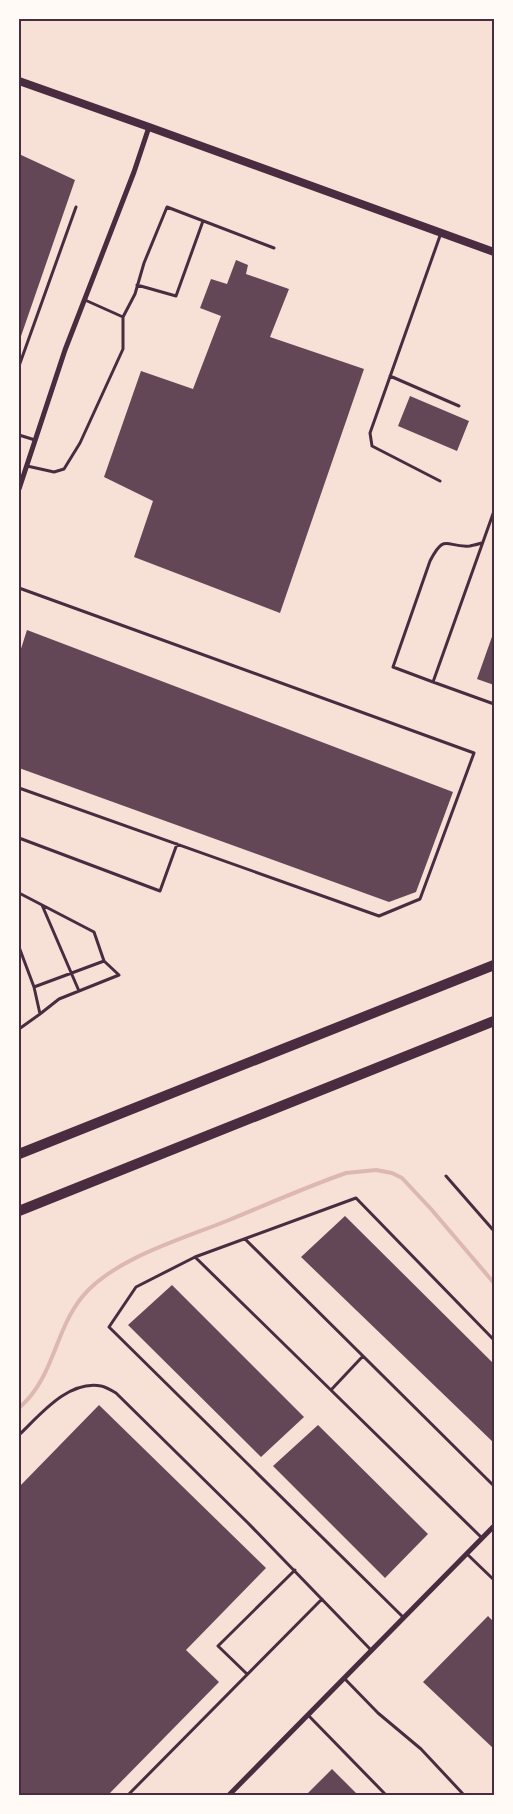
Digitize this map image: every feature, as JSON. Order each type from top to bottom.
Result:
[{"type":"highway","points":[[19,1154],[494,965]]},
{"type":"highway","points":[[19,1210],[494,1021]]},
{"type":"street","points":[[19,81],[494,252]]},
{"type":"street","points":[[19,489],[21,474],[26,466],[65,350],[134,172],[149,127]]},
{"type":"street","points":[[229,1795],[494,1526]]},
{"type":"lane","points":[[19,366],[76,207]]},
{"type":"lane","points":[[26,466],[54,472],[64,469],[80,443],[123,349],[123,317],[138,285],[144,263],[167,207],[274,248]]},
{"type":"lane","points":[[138,285],[176,296],[203,221]]},
{"type":"lane","points":[[440,480],[372,446],[370,433],[441,233]]},
{"type":"lane","points":[[85,300],[123,317]]},
{"type":"lane","points":[[390,376],[460,406]]},
{"type":"lane","points":[[19,435],[35,440]]},
{"type":"lane","points":[[433,682],[494,511]]},
{"type":"lane","points":[[483,543],[469,546],[444,543],[436,548],[393,668],[494,704]]},
{"type":"lane","points":[[19,588],[474,753],[420,899],[378,916],[19,788]]},
{"type":"lane","points":[[19,838],[160,891],[177,844]]},
{"type":"lane","points":[[19,893],[94,932],[104,962],[119,975],[60,999],[19,1029]]},
{"type":"lane","points":[[42,905],[79,991]]},
{"type":"lane","points":[[19,947],[34,987],[40,1014]]},
{"type":"lane","points":[[34,987],[104,962]]},
{"type":"lane","points":[[446,1176],[494,1231]]},
{"type":"lane","points":[[404,1618],[108,1327],[136,1287],[195,1257],[356,1198],[494,1340]]},
{"type":"lane","points":[[245,1239],[494,1486]]},
{"type":"lane","points":[[195,1257],[482,1538]]},
{"type":"lane","points":[[330,1390],[363,1356]]},
{"type":"lane","points":[[19,1435],[62,1396],[74,1390],[81,1387],[103,1386],[116,1392],[295,1570],[372,1650]]},
{"type":"lane","points":[[467,1554],[494,1578]]},
{"type":"lane","points":[[247,1674],[218,1646],[295,1570]]},
{"type":"lane","points":[[128,1795],[322,1599]]},
{"type":"lane","points":[[344,1678],[378,1713],[421,1749],[464,1795]]},
{"type":"lane","points":[[308,1715],[386,1795]]},
{"type":"building","points":[[19,154],[75,180],[19,342]]},
{"type":"building","points":[[236,260],[248,265],[246,274],[289,289],[270,337],[364,369],[280,613],[134,557],[153,501],[104,477],[141,371],[193,389],[221,316],[200,308],[211,279],[227,284]]},
{"type":"building","points":[[410,396],[469,421],[457,451],[398,426]]},
{"type":"building","points":[[27,630],[453,792],[416,892],[389,902],[19,768],[19,655]]},
{"type":"building","points":[[494,631],[494,685],[477,679]]},
{"type":"building","points":[[345,1216],[494,1364],[494,1443],[301,1257]]},
{"type":"building","points":[[172,1285],[304,1417],[261,1457],[128,1325]]},
{"type":"building","points":[[99,1405],[266,1568],[186,1650],[219,1682],[108,1795],[19,1795],[19,1487]]},
{"type":"building","points":[[318,1425],[428,1534],[385,1578],[273,1466]]},
{"type":"building","points":[[488,1616],[494,1622],[494,1749],[423,1682]]},
{"type":"building","points":[[332,1769],[358,1795],[306,1795]]},
{"type":"waterway","points":[[19,1408],[40,1383],[65,1325],[82,1297],[112,1271],[171,1242],[346,1173],[376,1170],[392,1173],[402,1178],[494,1283]]}]
